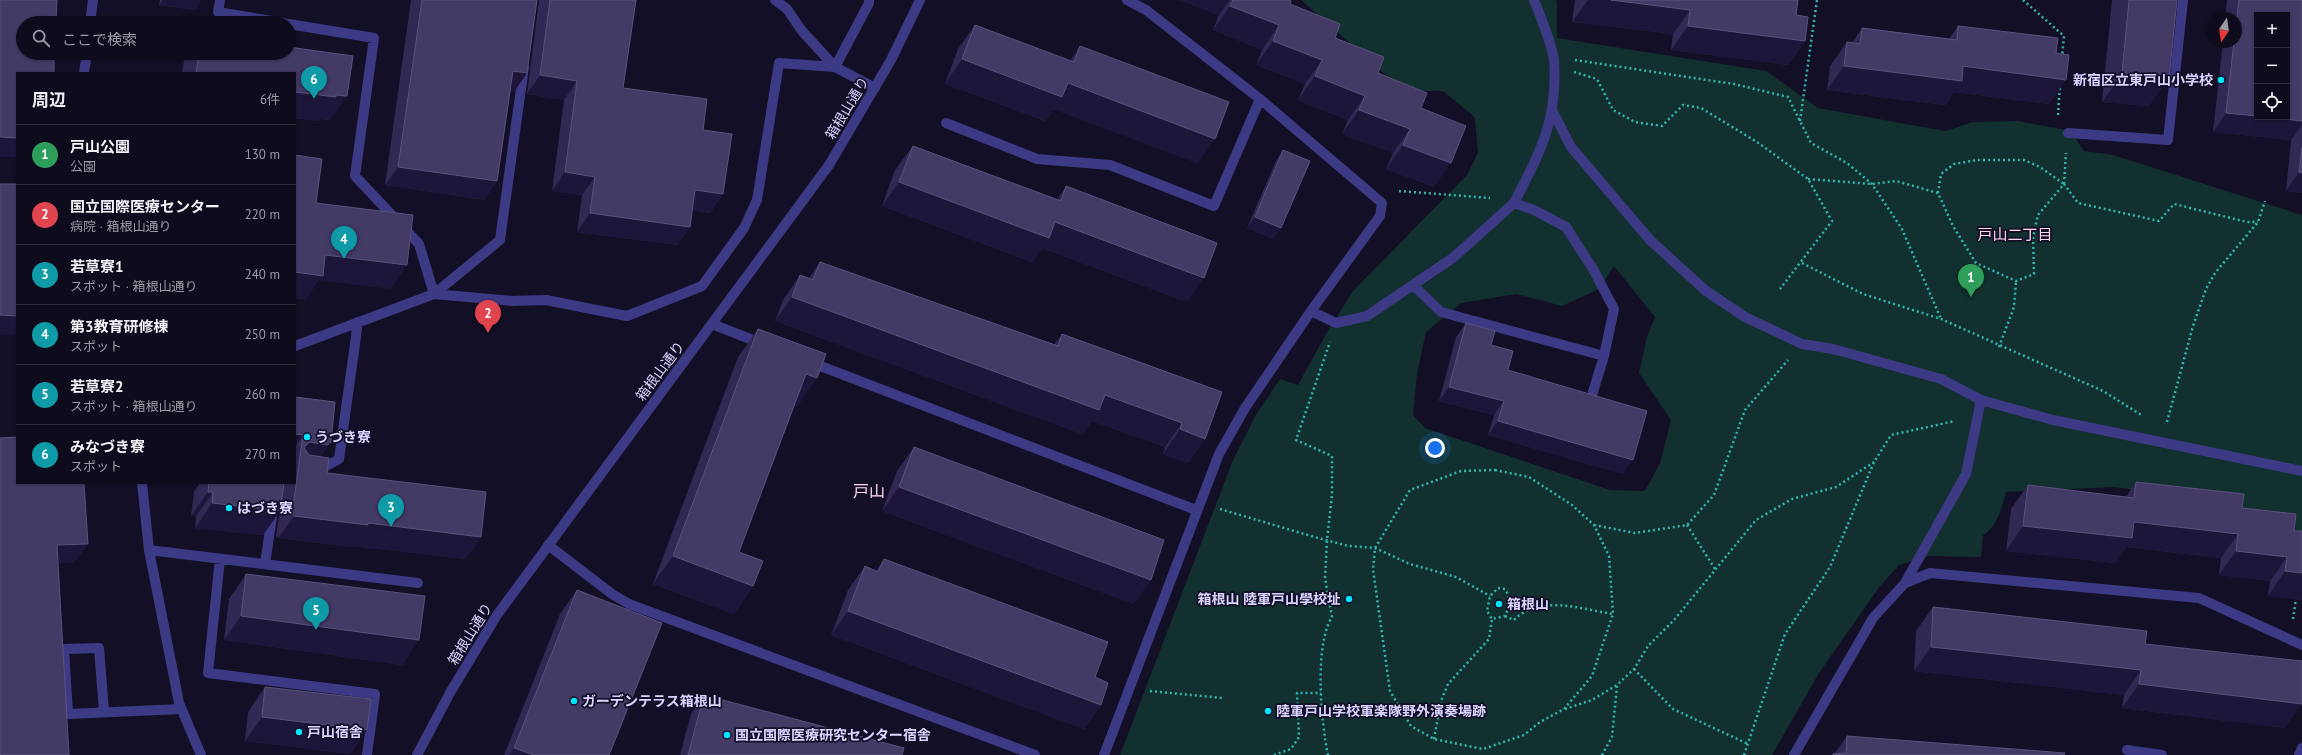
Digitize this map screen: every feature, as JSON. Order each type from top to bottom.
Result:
[{"type":"street","points":[[91,16],[93,0]]},
{"type":"street","points":[[220,0],[218,12],[242,16]]},
{"type":"street","points":[[775,0],[787,9],[802,31],[835,67],[875,88]]},
{"type":"street","points":[[835,67],[870,3],[869,0]]},
{"type":"street","name":"箱根山通り","points":[[417,755],[451,691],[497,615],[829,165],[875,88],[920,0]]},
{"type":"street","points":[[1104,755],[1196,510],[1219,454],[1245,408],[1310,311],[1380,216],[1382,203],[1260,100],[1146,10],[1127,0]]},
{"type":"street","points":[[1310,311],[1336,323],[1367,316],[1454,257],[1514,203],[1541,149],[1553,112],[1554,65],[1534,0]]},
{"type":"street","points":[[2068,133],[2168,140],[2183,0]]},
{"type":"street","points":[[296,25],[374,38],[355,176],[419,244],[434,294]]},
{"type":"street","points":[[296,346],[434,294],[500,240],[525,54]]},
{"type":"street","points":[[84,72],[86,60]]},
{"type":"street","points":[[434,294],[512,301],[546,300],[627,316],[702,286],[744,228],[757,200],[779,62],[835,67]]},
{"type":"street","points":[[946,123],[1037,159],[1110,166],[1214,206],[1260,100]]},
{"type":"street","points":[[1553,112],[1571,147],[1650,240],[1706,290],[1745,317],[1802,344],[1833,349],[1941,379],[1981,400],[2053,420],[2147,438],[2302,471]]},
{"type":"street","points":[[1514,203],[1534,210],[1566,227],[1593,269],[1614,309],[1604,356],[1592,395]]},
{"type":"street","points":[[1413,285],[1441,312],[1604,356]]},
{"type":"street","points":[[296,471],[312,474],[339,459],[358,322]]},
{"type":"street","points":[[712,324],[772,347]]},
{"type":"street","points":[[802,359],[1196,510]]},
{"type":"street","points":[[1794,755],[1873,618],[1905,583],[1966,474],[1981,400]]},
{"type":"street","points":[[142,484],[149,550],[181,709],[201,755]]},
{"type":"street","points":[[265,564],[277,484]]},
{"type":"street","points":[[548,545],[612,594],[629,604],[1035,755]]},
{"type":"street","points":[[149,550],[418,583]]},
{"type":"street","points":[[220,559],[208,673],[375,694],[367,755]]},
{"type":"street","points":[[1905,583],[1930,573],[2199,598],[2302,645]]},
{"type":"street","points":[[104,712],[99,648],[64,649],[68,714],[181,709]]},
{"type":"street","points":[[2299,755],[2302,748]]},
{"type":"street","points":[[2127,750],[2162,755]]},
{"type":"path","points":[[1800,122],[1817,0]]},
{"type":"path","points":[[2023,0],[2064,36],[2062,58]]},
{"type":"path","points":[[1554,65],[1580,60],[1734,84],[1788,98],[1811,143],[1847,163],[1872,184],[1902,229],[1941,319]]},
{"type":"path","points":[[1554,65],[1597,79],[1613,110],[1635,122],[1662,126],[1683,105],[1701,108],[1757,142],[1808,179],[1832,221],[1802,263],[1780,289]]},
{"type":"path","points":[[2061,80],[2058,118],[2068,133],[2064,184],[2038,214],[2034,236],[2034,274],[2016,281],[1976,263],[1954,226],[1938,193],[1941,174],[1954,164],[1977,160],[2024,160],[2040,167],[2064,184],[2078,203],[2159,221],[2174,204],[2247,222],[2258,222]]},
{"type":"path","points":[[1808,179],[1872,184],[1896,181],[1938,193]]},
{"type":"path","points":[[1382,203],[1400,191],[1481,196],[1514,203]]},
{"type":"path","points":[[2162,442],[2192,326],[2206,289],[2215,273],[2258,222],[2265,201]]},
{"type":"path","points":[[1802,263],[1864,294],[1941,319],[1999,347],[2103,391],[2144,417],[2147,438]]},
{"type":"path","points":[[1999,347],[2014,307],[2016,281]]},
{"type":"path","points":[[1328,755],[1321,693],[1323,643],[1327,626],[1332,617],[1325,578],[1327,540],[1332,495],[1332,456],[1296,440],[1336,323]]},
{"type":"path","points":[[1594,525],[1635,533],[1687,525],[1714,495],[1745,410],[1802,344]]},
{"type":"path","points":[[1744,755],[1785,634],[1830,567],[1874,462],[1891,435],[1978,416]]},
{"type":"path","points":[[1564,709],[1592,676],[1613,614],[1609,556],[1594,525],[1572,505],[1529,477],[1495,470],[1461,471],[1410,490],[1375,548],[1373,569],[1390,691],[1411,726],[1434,739],[1483,748],[1524,734],[1540,722],[1564,709],[1592,700],[1617,685],[1634,669],[1648,646],[1674,620],[1756,520],[1792,499],[1836,487],[1874,462]]},
{"type":"path","points":[[1196,510],[1223,509],[1349,546],[1375,548],[1410,564],[1456,577],[1490,596]]},
{"type":"path","points":[[1687,525],[1715,569]]},
{"type":"path","points":[[1434,739],[1441,701],[1448,684],[1489,639],[1492,619],[1487,611],[1490,596],[1498,588],[1505,589],[1510,597],[1506,616]]},
{"type":"path","points":[[1492,619],[1506,616],[1514,620],[1523,611],[1546,604],[1613,614]]},
{"type":"path","points":[[1634,669],[1673,709],[1748,744]]},
{"type":"path","points":[[1602,755],[1612,737],[1617,685]]},
{"type":"path","points":[[1129,689],[1222,698]]},
{"type":"path","points":[[1274,755],[1291,748],[1299,737],[1297,694],[1321,693]]},
{"type":"path","points":[[1281,752],[1284,755]]},
{"type":"green space","points":[[1301,0],[1556,0],[1557,38],[1766,71],[1818,108],[1917,126],[1946,131],[1973,122],[2018,121],[2071,131],[2084,151],[2113,155],[2302,215],[2302,533],[2226,501],[2113,487],[2006,492],[2001,511],[1992,527],[1983,535],[1981,557],[1929,556],[1899,565],[1880,586],[1819,673],[1772,755],[1120,755],[1233,460],[1256,415],[1280,379],[1298,385],[1325,336],[1353,291],[1467,175],[1478,153],[1475,118],[1470,113],[1443,91],[1408,91],[1381,71]],"holes":[[[1614,266],[1655,317],[1647,337],[1639,373],[1671,420],[1660,463],[1645,491],[1610,490],[1425,428],[1413,415],[1417,373],[1426,332],[1461,303],[1516,294],[1562,306],[1599,289]]]},
{"type":"building","points":[[0,0],[57,0],[56,16],[16,16],[16,60],[54,60],[54,72],[16,72],[16,138],[0,137]]},
{"type":"building","points":[[422,0],[537,0],[527,73],[513,71],[497,181],[398,167]]},
{"type":"building","points":[[550,0],[636,0],[623,88],[707,99],[703,130],[732,134],[723,194],[695,190],[690,227],[590,213],[595,177],[565,172],[577,81],[540,75]]},
{"type":"building","points":[[1233,0],[1291,0],[1290,4],[1340,24],[1335,38],[1384,57],[1378,73],[1427,93],[1421,108],[1466,126],[1451,163],[1403,145],[1410,129],[1359,110],[1365,96],[1315,76],[1322,60],[1273,41],[1279,25],[1230,6]]},
{"type":"building","points":[[1611,0],[1798,0],[1796,15],[1808,17],[1805,41],[1688,26],[1690,10]]},
{"type":"building","points":[[2129,0],[2177,0],[2169,78],[2122,74]]},
{"type":"building","points":[[2239,0],[2302,0],[2302,121],[2290,120],[2290,12],[2254,12],[2254,116],[2226,113],[2233,48],[2242,48],[2242,12],[2238,12]]},
{"type":"building","points":[[975,25],[1074,62],[1080,46],[1229,102],[1215,139],[1068,83],[1062,97],[962,59]]},
{"type":"building","points":[[1958,26],[2058,38],[2056,53],[2069,55],[2066,80],[1963,66],[1962,81],[1844,66],[1847,42],[1860,44],[1862,28],[1957,40]]},
{"type":"building","points":[[296,48],[353,56],[347,96],[336,95],[336,97],[296,92],[296,72],[196,72],[198,60],[296,60]]},
{"type":"building","points":[[913,146],[1061,201],[1066,186],[1217,243],[1204,278],[1055,222],[1049,238],[899,182]]},
{"type":"building","points":[[2302,147],[2302,173],[2299,172]]},
{"type":"building","points":[[1283,150],[1310,161],[1281,228],[1255,217]]},
{"type":"building","points":[[296,155],[322,159],[316,203],[413,215],[407,265],[325,255],[323,276],[296,272]]},
{"type":"building","points":[[0,184],[16,184],[16,316],[0,315]]},
{"type":"building","points":[[820,262],[1058,346],[1062,334],[1222,392],[1205,439],[1180,429],[1182,423],[1105,395],[1099,410],[792,297],[800,275],[813,280]]},
{"type":"building","points":[[1466,323],[1495,331],[1491,345],[1513,351],[1508,370],[1647,411],[1633,460],[1498,421],[1504,401],[1449,387]]},
{"type":"building","points":[[758,329],[826,354],[817,378],[806,374],[739,552],[763,561],[753,586],[673,556]]},
{"type":"building","points":[[296,397],[335,402],[331,442],[327,445],[309,442],[304,448],[309,455],[329,458],[327,473],[486,492],[481,537],[368,523],[368,525],[294,516],[292,514],[303,435],[296,434]]},
{"type":"building","points":[[16,437],[16,484],[84,484],[88,544],[57,545],[69,755],[0,755],[0,438]]},
{"type":"building","points":[[914,447],[1164,540],[1151,580],[899,487]]},
{"type":"building","points":[[2136,482],[2244,494],[2242,508],[2296,514],[2294,531],[2302,531],[2302,573],[2285,571],[2287,557],[2236,551],[2238,534],[2134,522],[2132,538],[2023,526],[2028,485],[2134,498]]},
{"type":"building","points":[[209,484],[284,484],[280,511],[212,503],[213,492],[208,492]]},
{"type":"building","points":[[884,559],[1108,642],[1095,677],[1108,683],[1101,705],[848,611],[865,566],[878,572]]},
{"type":"building","points":[[246,574],[425,596],[419,640],[241,616]]},
{"type":"building","name":"ガーデンテラス箱根山","points":[[577,590],[662,623],[609,755],[534,755],[514,748]]},
{"type":"building","points":[[1933,607],[2147,631],[2145,644],[2302,661],[2302,704],[2139,684],[2141,670],[1931,647]]},
{"type":"building","points":[[265,687],[371,699],[367,730],[262,717]]},
{"type":"building","points":[[704,695],[904,748],[902,755],[688,755]]},
{"type":"building","points":[[1847,736],[2065,753],[2064,755],[1833,755],[1846,753]]},
{"type":"place","name":"新宿区立東戸山小学校","points":[[2221,80]]},
{"type":"place","name":"みなづき寮","points":[[314,99]]},
{"type":"place","name":"第3教育研修棟","points":[[344,259]]},
{"type":"place","name":"戸山公園","points":[[1971,297]]},
{"type":"place","name":"国立国際医療センター","points":[[488,333]]},
{"type":"place","name":"うづき寮","points":[[307,437]]},
{"type":"place","name":"はづき寮","points":[[229,508]]},
{"type":"place","name":"若草寮1","points":[[391,527]]},
{"type":"place","name":"箱根山 陸軍戸山學校址","points":[[1349,599]]},
{"type":"place","name":"箱根山","points":[[1499,604]]},
{"type":"place","name":"若草寮2","points":[[316,630]]},
{"type":"place","name":"ガーデンテラス箱根山","points":[[574,701]]},
{"type":"place","name":"陸軍戸山学校軍楽隊野外演奏場跡","points":[[1268,711]]},
{"type":"place","name":"戸山宿舎","points":[[299,732]]},
{"type":"place","name":"国立国際医療研究センター宿舎","points":[[727,735]]},
{"type":"district","name":"戸山二丁目","points":[[2015,234]]},
{"type":"district","name":"戸山","points":[[869,491]]}]
